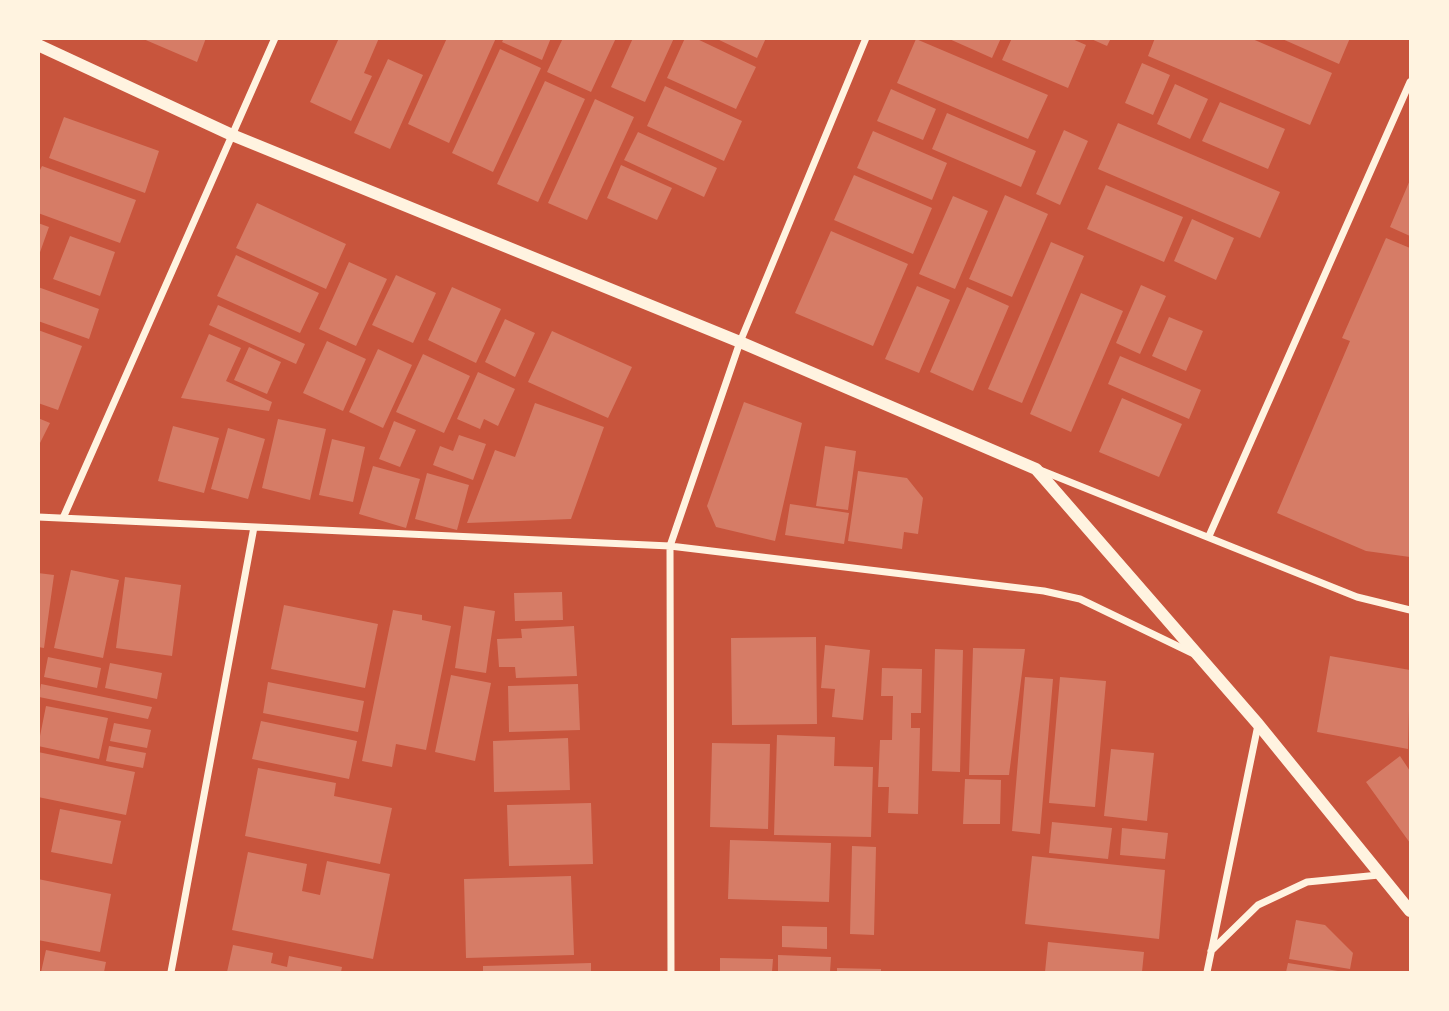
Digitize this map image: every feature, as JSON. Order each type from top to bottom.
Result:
[{"type":"street","points":[[63,518],[275,38]]},
{"type":"street","points":[[671,972],[670,546],[740,342],[866,38]]},
{"type":"street","points":[[38,45],[232,135],[740,342],[1037,469],[1357,597],[1410,610]]},
{"type":"street","points":[[1209,536],[1410,82]]},
{"type":"street","points":[[1037,469],[1258,724],[1410,911]]},
{"type":"street","points":[[38,517],[670,546],[1044,591],[1080,599],[1199,656]]},
{"type":"street","points":[[171,972],[254,527]]},
{"type":"street","points":[[1207,972],[1258,724]]},
{"type":"street","points":[[1210,952],[1258,905],[1307,882],[1379,876]]},
{"type":"building","points":[[141,38],[206,38],[197,62]]},
{"type":"building","points":[[339,38],[379,38],[364,73],[372,76],[351,121],[310,102]]},
{"type":"building","points":[[447,38],[496,38],[449,143],[408,124]]},
{"type":"building","points":[[504,38],[551,38],[542,60],[502,42]]},
{"type":"building","points":[[563,38],[616,38],[591,92],[547,72]]},
{"type":"building","points":[[633,38],[674,38],[645,102],[611,87]]},
{"type":"building","points":[[685,38],[695,38],[756,67],[736,109],[667,78]]},
{"type":"building","points":[[715,38],[766,38],[757,58]]},
{"type":"building","points":[[947,38],[1001,38],[992,58]]},
{"type":"building","points":[[1012,38],[1070,38],[1086,45],[1068,88],[1002,60]]},
{"type":"building","points":[[1089,38],[1111,38],[1107,46]]},
{"type":"building","points":[[1155,38],[1250,38],[1332,73],[1310,125],[1148,56]]},
{"type":"building","points":[[1280,38],[1350,38],[1339,64]]},
{"type":"building","points":[[916,39],[1048,95],[1028,139],[897,83]]},
{"type":"building","points":[[500,49],[541,68],[493,172],[452,153]]},
{"type":"building","points":[[388,59],[423,75],[390,149],[354,133]]},
{"type":"building","points":[[1142,63],[1170,75],[1153,115],[1125,103]]},
{"type":"building","points":[[545,81],[585,99],[538,202],[497,184]]},
{"type":"building","points":[[1175,84],[1208,99],[1190,139],[1157,124]]},
{"type":"building","points":[[665,86],[742,121],[724,161],[647,126]]},
{"type":"building","points":[[891,89],[936,109],[923,140],[877,121]]},
{"type":"building","points":[[595,99],[634,117],[587,220],[548,203]]},
{"type":"building","points":[[1220,102],[1285,129],[1268,169],[1202,141]]},
{"type":"building","points":[[947,113],[1036,151],[1021,187],[932,149]]},
{"type":"building","points":[[64,117],[159,151],[145,193],[49,158]]},
{"type":"building","points":[[1118,123],[1280,192],[1260,238],[1098,169]]},
{"type":"building","points":[[1064,130],[1088,141],[1060,205],[1036,194]]},
{"type":"building","points":[[873,131],[947,163],[932,200],[857,168]]},
{"type":"building","points":[[638,132],[717,168],[704,197],[624,160]]},
{"type":"building","points":[[621,165],[672,188],[657,220],[607,198]]},
{"type":"building","points":[[42,166],[136,200],[120,243],[38,213],[38,174]]},
{"type":"building","points":[[854,175],[932,208],[913,254],[834,220]]},
{"type":"building","points":[[1410,180],[1410,236],[1390,227]]},
{"type":"building","points":[[1106,185],[1183,217],[1164,262],[1087,229]]},
{"type":"building","points":[[1005,195],[1048,214],[1012,297],[969,279]]},
{"type":"building","points":[[953,196],[988,211],[955,289],[919,274]]},
{"type":"building","points":[[257,203],[346,244],[326,289],[236,248]]},
{"type":"building","points":[[1192,219],[1234,238],[1216,280],[1174,261]]},
{"type":"building","points":[[38,223],[49,227],[39,255],[38,255]]},
{"type":"building","points":[[831,231],[908,264],[873,346],[795,313]]},
{"type":"building","points":[[70,236],[115,252],[100,296],[53,279]]},
{"type":"building","points":[[1386,238],[1410,248],[1410,557],[1366,551],[1277,513],[1350,341],[1342,338]]},
{"type":"building","points":[[1051,242],[1084,256],[1022,403],[988,389]]},
{"type":"building","points":[[236,255],[319,293],[300,333],[217,296]]},
{"type":"building","points":[[349,262],[387,279],[356,346],[319,329]]},
{"type":"building","points":[[396,275],[436,293],[413,343],[372,325]]},
{"type":"building","points":[[1141,285],[1166,296],[1140,354],[1116,343]]},
{"type":"building","points":[[917,286],[950,300],[919,373],[885,359]]},
{"type":"building","points":[[38,287],[99,309],[89,339],[38,321]]},
{"type":"building","points":[[452,287],[501,309],[476,363],[428,340]]},
{"type":"building","points":[[967,287],[1009,306],[973,391],[930,372]]},
{"type":"building","points":[[1081,293],[1123,311],[1071,432],[1030,414]]},
{"type":"building","points":[[218,305],[305,344],[296,364],[209,325]]},
{"type":"building","points":[[1169,317],[1203,331],[1186,371],[1152,356]]},
{"type":"building","points":[[505,319],[535,333],[515,377],[485,362]]},
{"type":"building","points":[[38,330],[82,346],[58,410],[38,403]]},
{"type":"building","points":[[552,331],[632,367],[608,418],[528,382]]},
{"type":"building","points":[[209,334],[241,348],[226,381],[272,402],[269,411],[181,398]]},
{"type":"building","points":[[327,341],[366,359],[343,411],[303,393]]},
{"type":"building","points":[[249,347],[281,362],[267,394],[234,380]]},
{"type":"building","points":[[378,349],[412,365],[383,428],[349,412]]},
{"type":"building","points":[[423,354],[470,376],[444,433],[396,412]]},
{"type":"building","points":[[1120,356],[1201,390],[1189,419],[1108,384]]},
{"type":"building","points":[[478,372],[515,389],[498,426],[484,419],[480,429],[457,419]]},
{"type":"building","points":[[1122,398],[1182,424],[1159,477],[1099,452]]},
{"type":"building","points":[[744,402],[802,423],[775,541],[716,527],[707,506]]},
{"type":"building","points":[[535,403],[604,427],[571,519],[467,523],[495,450],[515,457]]},
{"type":"building","points":[[38,418],[50,423],[38,447]]},
{"type":"building","points":[[278,419],[326,429],[310,500],[262,488]]},
{"type":"building","points":[[394,421],[416,430],[400,467],[379,459]]},
{"type":"building","points":[[173,426],[219,438],[204,493],[158,481]]},
{"type":"building","points":[[228,428],[265,439],[248,499],[211,489]]},
{"type":"building","points":[[459,435],[486,444],[473,480],[433,465],[440,446],[453,451]]},
{"type":"building","points":[[332,439],[365,447],[353,502],[319,495]]},
{"type":"building","points":[[825,446],[856,451],[848,510],[816,506]]},
{"type":"building","points":[[373,466],[420,479],[406,528],[359,514]]},
{"type":"building","points":[[858,471],[907,478],[923,498],[918,534],[904,532],[902,549],[848,541]]},
{"type":"building","points":[[427,473],[469,485],[457,530],[415,519]]},
{"type":"building","points":[[790,504],[849,513],[844,544],[785,535]]},
{"type":"building","points":[[71,570],[119,580],[103,658],[54,648]]},
{"type":"building","points":[[38,573],[54,575],[44,648],[38,647]]},
{"type":"building","points":[[125,577],[181,585],[172,656],[116,648]]},
{"type":"building","points":[[562,592],[563,620],[515,621],[514,593]]},
{"type":"building","points":[[284,605],[378,624],[365,688],[271,669]]},
{"type":"building","points":[[464,606],[495,611],[486,673],[455,668]]},
{"type":"building","points":[[393,610],[422,615],[422,620],[451,626],[426,750],[396,744],[392,767],[362,761]]},
{"type":"building","points":[[574,626],[577,676],[516,678],[515,667],[499,667],[497,639],[522,638],[521,629]]},
{"type":"building","points":[[816,637],[817,724],[732,725],[731,638]]},
{"type":"building","points":[[825,645],[870,650],[863,720],[832,717],[835,689],[821,688]]},
{"type":"building","points":[[973,648],[1025,649],[1009,775],[969,775]]},
{"type":"building","points":[[935,649],[963,650],[960,772],[932,771]]},
{"type":"building","points":[[1330,656],[1410,670],[1408,749],[1317,732]]},
{"type":"building","points":[[48,657],[101,668],[97,688],[44,677]]},
{"type":"building","points":[[110,663],[162,673],[157,699],[105,688]]},
{"type":"building","points":[[882,668],[922,669],[921,713],[911,713],[911,728],[920,728],[918,814],[888,813],[889,787],[878,787],[880,740],[892,740],[893,696],[881,696]]},
{"type":"building","points":[[451,675],[491,683],[475,761],[435,752]]},
{"type":"building","points":[[1025,677],[1053,679],[1040,834],[1012,831]]},
{"type":"building","points":[[1060,677],[1106,681],[1095,807],[1049,803]]},
{"type":"building","points":[[268,682],[364,701],[358,732],[263,713]]},
{"type":"building","points":[[41,684],[152,707],[148,719],[39,697]]},
{"type":"building","points":[[578,684],[580,730],[509,732],[508,686]]},
{"type":"building","points":[[46,706],[108,718],[99,759],[38,746]]},
{"type":"building","points":[[261,721],[357,741],[349,779],[252,759]]},
{"type":"building","points":[[114,723],[151,730],[147,748],[110,741]]},
{"type":"building","points":[[777,735],[835,737],[834,766],[873,767],[871,837],[774,835]]},
{"type":"building","points":[[568,738],[570,790],[494,792],[493,741]]},
{"type":"building","points":[[712,743],[770,744],[768,829],[710,827]]},
{"type":"building","points":[[109,746],[146,753],[143,768],[106,761]]},
{"type":"building","points":[[1111,749],[1154,753],[1147,821],[1104,816]]},
{"type":"building","points":[[38,752],[135,772],[126,815],[38,797]]},
{"type":"building","points":[[1400,756],[1410,771],[1410,843],[1366,782]]},
{"type":"building","points":[[258,768],[336,783],[334,796],[392,808],[380,864],[245,836]]},
{"type":"building","points":[[965,779],[1001,780],[1000,824],[963,824]]},
{"type":"building","points":[[591,803],[593,864],[509,866],[507,805]]},
{"type":"building","points":[[60,809],[121,821],[112,864],[51,852]]},
{"type":"building","points":[[1052,822],[1112,828],[1108,859],[1049,853]]},
{"type":"building","points":[[1122,828],[1168,833],[1165,859],[1120,855]]},
{"type":"building","points":[[730,840],[831,843],[829,902],[728,899]]},
{"type":"building","points":[[852,846],[876,847],[874,935],[850,934]]},
{"type":"building","points":[[248,852],[307,864],[302,891],[320,895],[327,861],[390,874],[373,959],[232,930]]},
{"type":"building","points":[[1032,856],[1165,870],[1159,939],[1025,924]]},
{"type":"building","points":[[571,876],[574,955],[466,958],[464,879]]},
{"type":"building","points":[[38,879],[111,894],[100,952],[38,940]]},
{"type":"building","points":[[1296,920],[1325,925],[1353,953],[1350,969],[1289,959]]},
{"type":"building","points":[[782,926],[827,927],[827,949],[782,947]]},
{"type":"building","points":[[1048,942],[1144,952],[1142,972],[1045,972]]},
{"type":"building","points":[[233,945],[273,953],[271,963],[287,967],[289,956],[342,967],[341,972],[227,972]]},
{"type":"building","points":[[46,950],[106,962],[104,972],[41,972]]},
{"type":"building","points":[[778,955],[831,957],[830,972],[778,972]]},
{"type":"building","points":[[720,958],[773,959],[772,972],[720,972]]},
{"type":"building","points":[[591,963],[591,972],[483,972],[483,966]]},
{"type":"building","points":[[1288,963],[1338,971],[1338,972],[1286,972]]},
{"type":"building","points":[[837,968],[881,969],[881,972],[837,972]]}]
